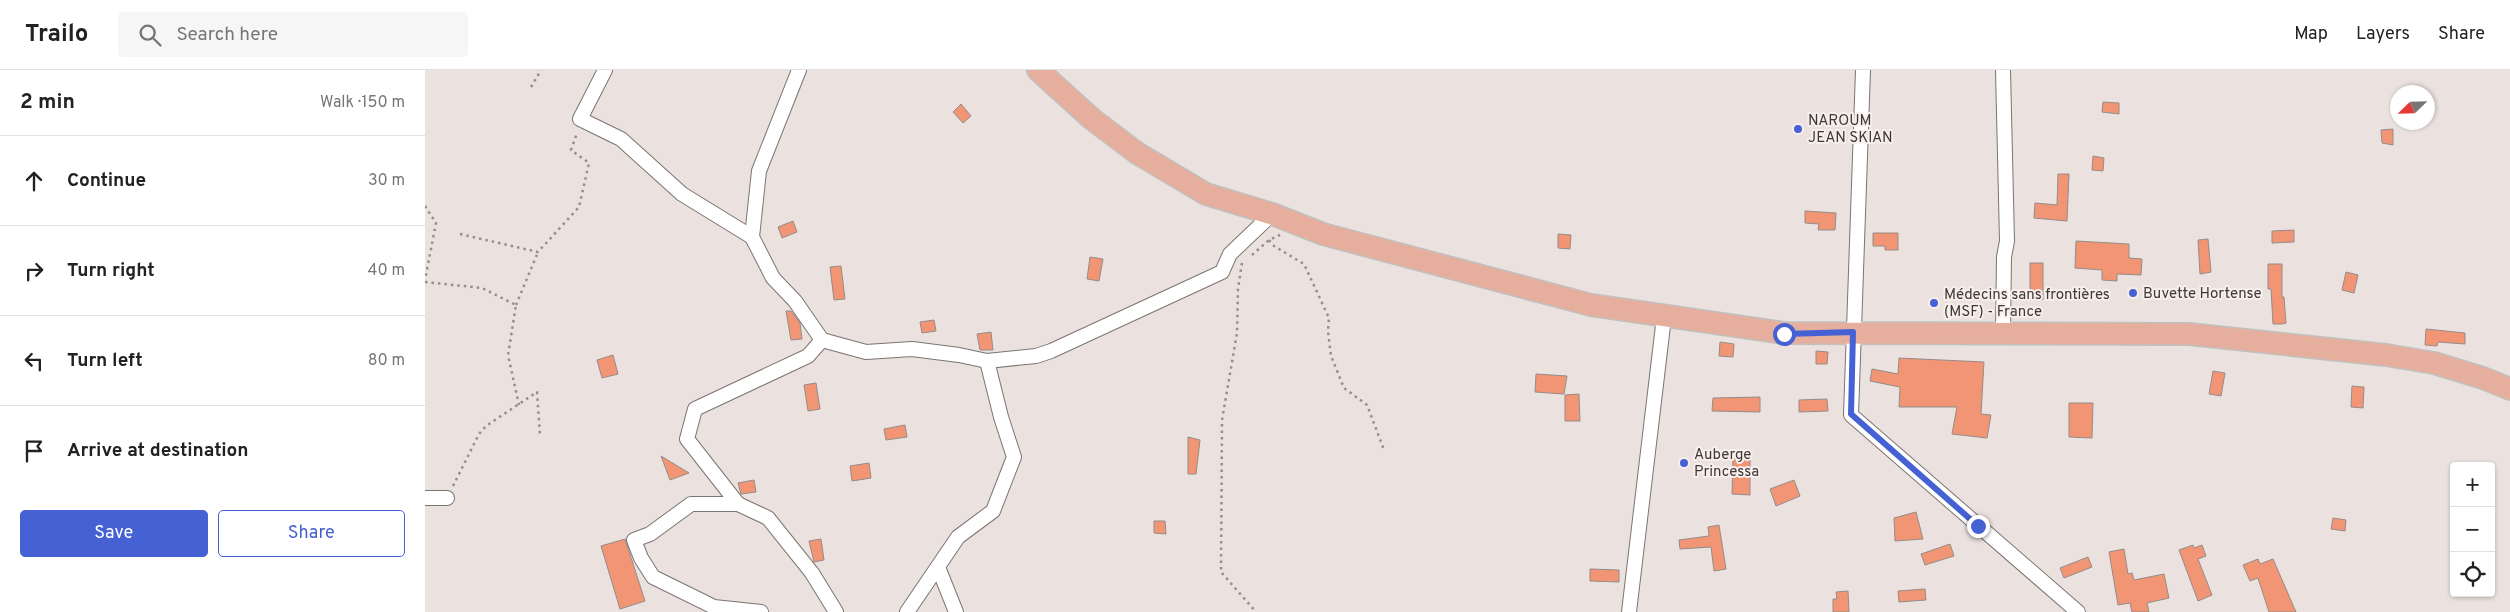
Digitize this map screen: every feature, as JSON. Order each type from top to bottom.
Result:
[{"type":"main road","points":[[1038,70],[1092,118],[1137,153],[1206,194],[1272,214],[1323,234],[1591,305],[1784,334],[1853,332],[2189,334],[2386,355],[2434,363],[2483,378],[2510,389]]},
{"type":"street","points":[[605,70],[580,119],[621,139],[682,194],[752,238],[773,278],[795,301],[822,340],[866,352],[912,350],[959,355],[987,361],[1036,356],[1051,352],[1222,272],[1230,254],[1272,214]]},
{"type":"street","points":[[752,238],[759,171],[799,70]]},
{"type":"street","points":[[1863,70],[1851,414],[2077,612]]},
{"type":"street","points":[[2003,70],[2007,241],[2004,257],[2003,333]]},
{"type":"street","points":[[1629,612],[1664,317]]},
{"type":"street","points":[[738,504],[687,439],[695,409],[808,356],[822,340]]},
{"type":"street","points":[[907,612],[958,536],[993,511],[1014,457],[1001,417],[987,361]]},
{"type":"street","points":[[425,498],[447,498]]},
{"type":"street","points":[[761,612],[714,607],[653,577],[641,558],[634,540],[650,534],[691,504],[738,504],[769,518],[812,573],[836,612]]},
{"type":"street","points":[[938,567],[956,612]]},
{"type":"path","points":[[531,87],[541,70]]},
{"type":"path","points":[[519,405],[508,355],[517,306],[538,252],[579,207],[589,163],[571,150],[580,119]]},
{"type":"path","points":[[425,206],[436,223],[425,281],[482,288],[517,306]]},
{"type":"path","points":[[1249,257],[1269,240],[1300,226]]},
{"type":"path","points":[[460,234],[538,252]]},
{"type":"path","points":[[1269,240],[1274,246],[1304,264],[1329,318],[1327,331],[1331,356],[1345,388],[1367,405],[1384,450]]},
{"type":"path","points":[[1230,254],[1243,262],[1238,289],[1237,333],[1222,420],[1221,572],[1256,612]]},
{"type":"path","points":[[447,498],[479,434],[486,426],[537,392],[540,435]]},
{"type":"building","points":[[2103,102],[2119,103],[2119,114],[2102,112]]},
{"type":"building","points":[[961,104],[971,116],[963,123],[953,112]]},
{"type":"building","points":[[2381,130],[2393,130],[2393,145],[2382,143]]},
{"type":"building","points":[[2093,156],[2104,158],[2103,171],[2092,170]]},
{"type":"building","points":[[2058,174],[2069,174],[2067,221],[2034,218],[2035,203],[2057,205]]},
{"type":"building","points":[[1805,211],[1836,213],[1835,230],[1818,230],[1819,224],[1805,223]]},
{"type":"building","points":[[793,221],[797,232],[782,238],[778,227]]},
{"type":"building","points":[[2294,230],[2294,242],[2272,243],[2272,231]]},
{"type":"building","points":[[1873,233],[1898,233],[1898,250],[1885,250],[1885,246],[1873,246]]},
{"type":"building","points":[[1558,234],[1571,235],[1570,249],[1558,248]]},
{"type":"building","points":[[2208,239],[2211,272],[2200,274],[2198,240]]},
{"type":"building","points":[[2076,241],[2129,244],[2129,258],[2142,259],[2141,275],[2117,274],[2117,281],[2102,280],[2102,270],[2075,268]]},
{"type":"building","points":[[1090,257],[1103,259],[1099,281],[1087,279]]},
{"type":"building","points":[[2030,263],[2043,263],[2043,299],[2030,299]]},
{"type":"building","points":[[2268,264],[2282,264],[2282,297],[2284,297],[2286,323],[2273,324],[2271,289],[2268,289]]},
{"type":"building","points":[[841,266],[845,299],[834,300],[830,267]]},
{"type":"building","points":[[2346,272],[2358,275],[2354,293],[2342,290]]},
{"type":"building","points":[[786,311],[791,311],[800,323],[802,339],[791,340]]},
{"type":"building","points":[[934,320],[936,331],[922,333],[920,322]]},
{"type":"building","points":[[2426,329],[2465,333],[2465,344],[2438,342],[2437,346],[2425,345]]},
{"type":"building","points":[[991,332],[993,350],[980,350],[977,334]]},
{"type":"building","points":[[1720,342],[1734,344],[1733,357],[1719,356]]},
{"type":"building","points":[[1816,351],[1828,352],[1827,364],[1816,364]]},
{"type":"building","points":[[613,355],[618,374],[602,378],[597,360]]},
{"type":"building","points":[[1899,358],[1984,362],[1981,414],[1991,415],[1987,438],[1952,434],[1957,407],[1899,407],[1900,387],[1870,381],[1872,369],[1898,374]]},
{"type":"building","points":[[2213,371],[2225,373],[2221,396],[2209,394]]},
{"type":"building","points":[[1536,374],[1567,376],[1564,394],[1535,392]]},
{"type":"building","points":[[816,383],[820,409],[808,411],[804,385]]},
{"type":"building","points":[[2352,386],[2364,387],[2363,408],[2351,407]]},
{"type":"building","points":[[1579,394],[1580,421],[1565,421],[1565,395]]},
{"type":"building","points":[[1760,397],[1760,412],[1712,411],[1713,398]]},
{"type":"building","points":[[1827,399],[1828,411],[1799,412],[1799,400]]},
{"type":"building","points":[[2069,403],[2093,403],[2092,438],[2069,437]]},
{"type":"building","points":[[905,425],[907,437],[886,440],[884,429]]},
{"type":"building","points":[[1188,437],[1200,440],[1196,474],[1188,474]]},
{"type":"building","points":[[661,456],[689,473],[670,480]]},
{"type":"building","points":[[1733,458],[1750,458],[1750,495],[1732,494]]},
{"type":"building","points":[[869,463],[871,478],[852,481],[850,466]]},
{"type":"building","points":[[754,480],[756,492],[741,494],[738,483]]},
{"type":"building","points":[[1794,480],[1800,496],[1776,506],[1770,489]]},
{"type":"building","points":[[1916,512],[1923,539],[1895,541],[1894,518]]},
{"type":"building","points":[[2333,518],[2346,520],[2345,531],[2331,529]]},
{"type":"building","points":[[1154,521],[1165,521],[1166,534],[1154,533]]},
{"type":"building","points":[[1719,525],[1726,569],[1714,571],[1711,547],[1680,549],[1679,540],[1709,536],[1708,527]]},
{"type":"building","points":[[625,539],[645,601],[620,609],[601,546]]},
{"type":"building","points":[[821,539],[824,560],[814,562],[809,541]]},
{"type":"building","points":[[1950,544],[1954,556],[1925,565],[1921,554]]},
{"type":"building","points":[[2193,545],[2194,548],[2202,545],[2206,556],[2198,559],[2212,595],[2198,601],[2179,550]]},
{"type":"building","points":[[2124,549],[2128,574],[2132,573],[2134,580],[2164,574],[2169,598],[2147,603],[2149,612],[2132,612],[2130,603],[2118,605],[2109,552]]},
{"type":"building","points":[[2088,557],[2092,567],[2064,578],[2060,568]]},
{"type":"building","points":[[2258,559],[2260,564],[2273,559],[2296,612],[2269,612],[2258,578],[2250,581],[2243,565]]},
{"type":"building","points":[[1590,569],[1619,570],[1619,582],[1590,581]]},
{"type":"building","points":[[1925,589],[1926,600],[1899,602],[1898,591]]},
{"type":"building","points":[[1848,591],[1849,612],[1833,612],[1833,599],[1837,599],[1836,592]]},
{"type":"place","name":"NAROUM JEAN SKIAN","points":[[1798,129]]},
{"type":"place","name":"Buvette Hortense","points":[[2133,293]]},
{"type":"place","name":"Médecins sans frontières (MSF) - France","points":[[1934,303]]},
{"type":"place","name":"Auberge Princessa","points":[[1684,463]]},
{"type":"route","points":[[1784,334],[1853,332],[1851,414],[1978,526]]}]
